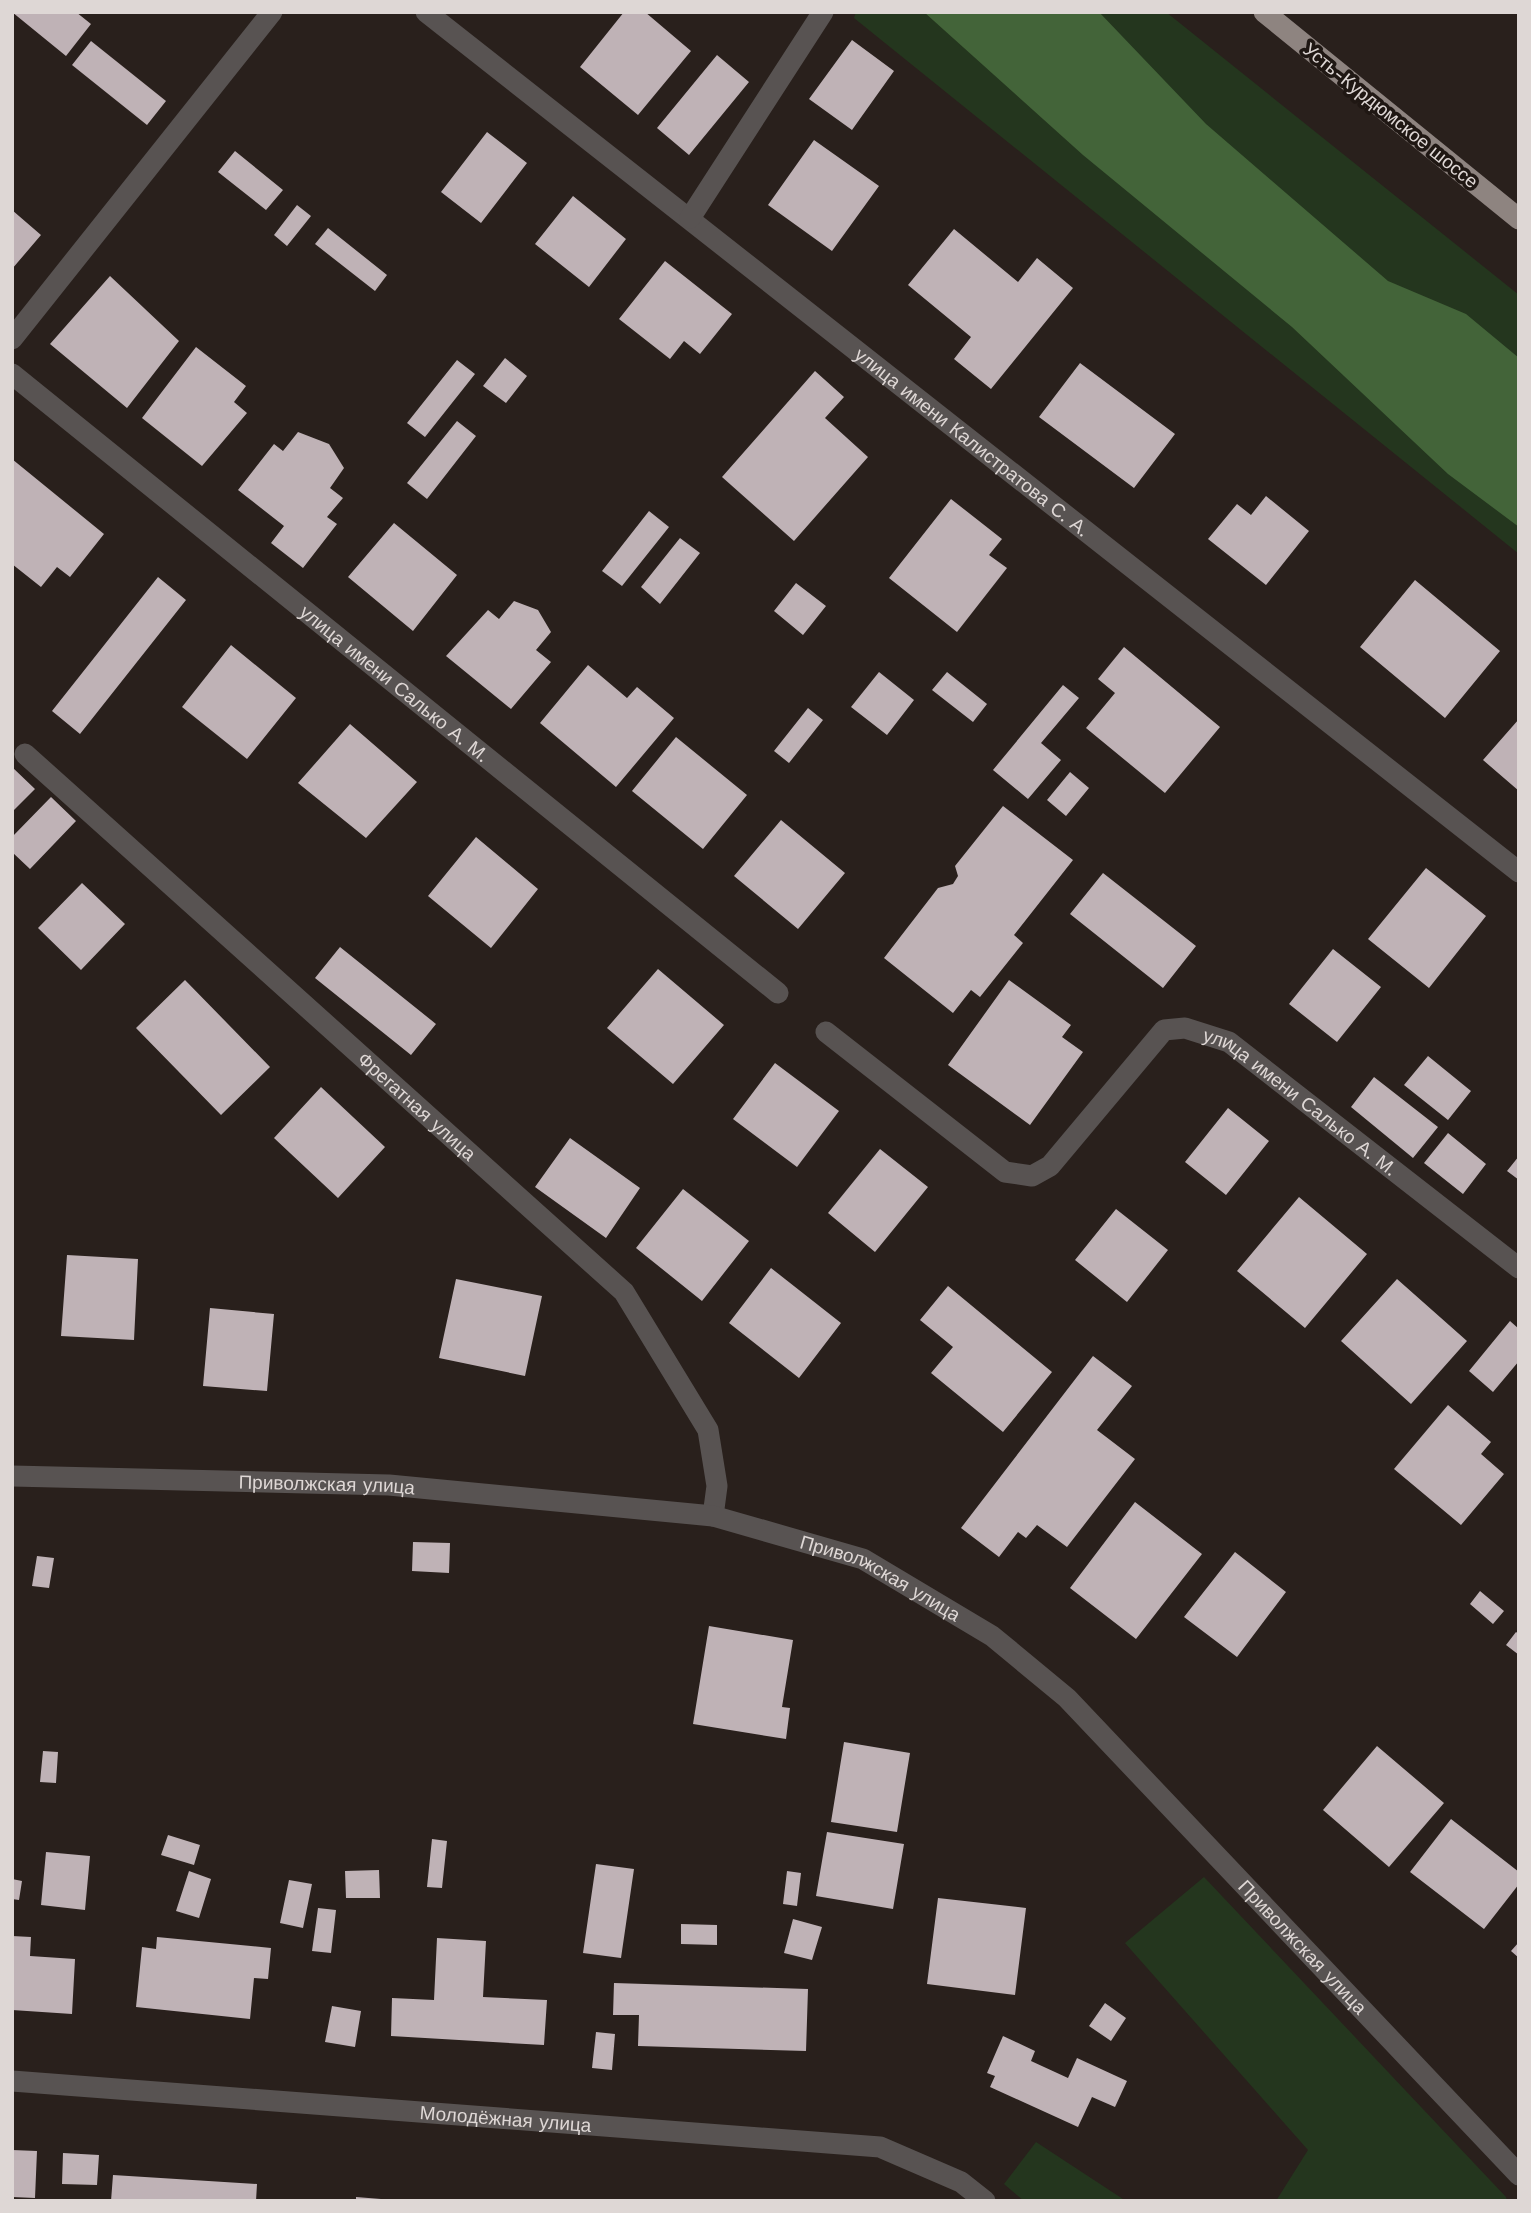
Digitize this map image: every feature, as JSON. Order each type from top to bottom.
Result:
[{"type":"main road","name":"Усть-Курдюмское шоссе","points":[[1264,12],[1519,219]]},
{"type":"street","points":[[12,339],[272,12]]},
{"type":"street","name":"улица имени Калистратова С. А.","points":[[426,12],[1519,872]]},
{"type":"street","points":[[691,218],[823,12]]},
{"type":"street","name":"улица имени Салько А. М.","points":[[12,374],[778,993]]},
{"type":"street","name":"Фрегатная улица","points":[[25,754],[624,1292],[708,1430],[717,1486],[713,1517]]},
{"type":"street","name":"улица имени Салько А. М.","points":[[826,1032],[1005,1172],[1032,1176],[1050,1166],[1164,1030],[1185,1028],[1229,1042],[1519,1268]]},
{"type":"street","name":"Приволжская улица","points":[[12,1476],[389,1485],[713,1517],[863,1559],[992,1636],[1067,1698],[1519,2175]]},
{"type":"street","name":"Молодёжная улица","points":[[12,2081],[880,2147],[961,2182],[985,2201]]},
{"type":"green space","points":[[856,12],[1166,12],[1519,295],[1519,554],[854,18]]},
{"type":"green space","points":[[924,12],[1099,12],[1206,124],[1388,281],[1466,314],[1519,358],[1519,527],[1448,474],[1292,327],[1083,155]]},
{"type":"green space","points":[[1204,1877],[1507,2201],[1276,2201],[1308,2150],[1125,1943]]},
{"type":"green space","points":[[1036,2142],[1126,2201],[1024,2201],[1004,2184]]},
{"type":"building","points":[[12,12],[76,12],[91,24],[66,56]]},
{"type":"building","points":[[624,12],[645,12],[691,51],[638,115],[580,67]]},
{"type":"building","points":[[852,40],[894,71],[852,130],[809,99]]},
{"type":"building","points":[[91,41],[166,101],[147,125],[72,65]]},
{"type":"building","points":[[717,55],[749,82],[689,155],[657,128]]},
{"type":"building","points":[[487,132],[527,163],[481,223],[441,192]]},
{"type":"building","points":[[814,140],[879,186],[832,251],[768,205]]},
{"type":"building","points":[[235,151],[283,190],[266,210],[218,172]]},
{"type":"building","points":[[573,196],[626,239],[589,287],[535,244]]},
{"type":"building","points":[[297,205],[311,216],[287,246],[274,235]]},
{"type":"building","points":[[12,210],[41,235],[12,269]]},
{"type":"building","points":[[328,228],[387,275],[375,291],[315,244]]},
{"type":"building","points":[[954,229],[1018,282],[1037,258],[1073,288],[991,389],[954,359],[971,337],[908,285]]},
{"type":"building","points":[[665,261],[732,314],[700,354],[684,341],[670,359],[619,319]]},
{"type":"building","points":[[110,276],[179,341],[127,408],[50,344]]},
{"type":"building","points":[[196,347],[246,386],[234,402],[247,413],[202,466],[142,418]]},
{"type":"building","points":[[505,358],[527,376],[506,403],[483,386]]},
{"type":"building","points":[[457,360],[475,374],[425,437],[407,423]]},
{"type":"building","points":[[1080,363],[1175,434],[1134,488],[1039,417]]},
{"type":"building","points":[[815,371],[844,397],[825,418],[868,457],[794,541],[722,477]]},
{"type":"building","points":[[457,421],[476,436],[427,499],[407,483]]},
{"type":"building","points":[[298,432],[329,444],[344,468],[330,488],[343,498],[327,517],[337,524],[303,568],[271,543],[284,526],[238,490],[274,444],[283,451]]},
{"type":"building","points":[[12,459],[104,534],[70,577],[57,567],[41,587],[12,564]]},
{"type":"building","points":[[1266,496],[1309,531],[1266,585],[1208,539],[1237,504],[1251,515]]},
{"type":"building","points":[[951,499],[1002,539],[989,555],[1007,568],[957,632],[889,578]]},
{"type":"building","points":[[649,511],[669,527],[622,586],[602,571]]},
{"type":"building","points":[[394,523],[457,575],[413,631],[348,577]]},
{"type":"building","points":[[680,538],[700,553],[660,604],[641,587]]},
{"type":"building","points":[[158,577],[186,600],[80,734],[52,711]]},
{"type":"building","points":[[1415,580],[1500,651],[1445,718],[1360,647]]},
{"type":"building","points":[[796,583],[826,606],[803,635],[774,611]]},
{"type":"building","points":[[514,601],[538,610],[551,632],[536,650],[551,662],[511,709],[446,656],[488,610],[499,619]]},
{"type":"building","points":[[231,645],[296,698],[247,759],[182,707]]},
{"type":"building","points":[[1124,647],[1220,727],[1165,793],[1086,728],[1115,693],[1098,679]]},
{"type":"building","points":[[588,665],[627,698],[637,687],[674,718],[616,787],[540,723]]},
{"type":"building","points":[[879,672],[914,700],[887,735],[851,707]]},
{"type":"building","points":[[947,672],[987,704],[973,722],[932,690]]},
{"type":"building","points":[[1063,685],[1079,698],[1041,743],[1061,760],[1028,799],[993,770]]},
{"type":"building","points":[[808,708],[823,720],[789,763],[774,751]]},
{"type":"building","points":[[1519,719],[1519,791],[1483,760]]},
{"type":"building","points":[[350,724],[417,782],[366,838],[298,783]]},
{"type":"building","points":[[676,737],[747,795],[703,849],[632,791]]},
{"type":"building","points":[[12,767],[35,789],[12,812]]},
{"type":"building","points":[[1070,772],[1089,788],[1066,816],[1047,800]]},
{"type":"building","points":[[51,797],[76,821],[30,869],[12,852],[12,837]]},
{"type":"building","points":[[1003,806],[1073,860],[1014,935],[1023,943],[980,997],[971,990],[953,1013],[884,958],[938,888],[953,884],[958,876],[955,866]]},
{"type":"building","points":[[781,820],[845,873],[798,929],[734,876]]},
{"type":"building","points":[[476,837],[538,889],[491,948],[428,896]]},
{"type":"building","points":[[1426,868],[1486,916],[1429,988],[1368,939]]},
{"type":"building","points":[[1103,873],[1196,946],[1163,988],[1070,914]]},
{"type":"building","points":[[82,883],[125,924],[81,970],[38,928]]},
{"type":"building","points":[[340,947],[436,1024],[411,1055],[315,978]]},
{"type":"building","points":[[1333,949],[1381,987],[1337,1042],[1289,1004]]},
{"type":"building","points":[[658,969],[724,1025],[673,1084],[607,1028]]},
{"type":"building","points":[[185,980],[270,1067],[221,1115],[136,1028]]},
{"type":"building","points":[[1009,980],[1071,1025],[1062,1037],[1083,1052],[1030,1125],[948,1065]]},
{"type":"building","points":[[1428,1056],[1471,1091],[1448,1120],[1404,1085]]},
{"type":"building","points":[[775,1063],[839,1111],[797,1167],[733,1119]]},
{"type":"building","points":[[1374,1077],[1438,1127],[1413,1158],[1351,1107]]},
{"type":"building","points":[[321,1087],[385,1147],[338,1198],[274,1138]]},
{"type":"building","points":[[1228,1108],[1269,1141],[1226,1195],[1185,1162]]},
{"type":"building","points":[[1448,1133],[1486,1164],[1463,1194],[1424,1163]]},
{"type":"building","points":[[570,1138],[640,1188],[606,1238],[535,1187]]},
{"type":"building","points":[[880,1149],[928,1187],[875,1252],[828,1213]]},
{"type":"building","points":[[1519,1156],[1519,1180],[1507,1171]]},
{"type":"building","points":[[683,1189],[749,1241],[702,1301],[636,1248]]},
{"type":"building","points":[[1299,1197],[1367,1254],[1305,1328],[1237,1271]]},
{"type":"building","points":[[1116,1209],[1168,1250],[1127,1302],[1075,1260]]},
{"type":"building","points":[[67,1255],[138,1259],[134,1340],[61,1336]]},
{"type":"building","points":[[771,1268],[841,1323],[799,1378],[729,1323]]},
{"type":"building","points":[[456,1279],[542,1296],[525,1376],[439,1358]]},
{"type":"building","points":[[1397,1279],[1467,1341],[1411,1404],[1341,1341]]},
{"type":"building","points":[[948,1286],[1052,1372],[1003,1432],[931,1373],[953,1347],[920,1320]]},
{"type":"building","points":[[210,1308],[274,1314],[267,1391],[203,1386]]},
{"type":"building","points":[[1510,1321],[1519,1329],[1519,1361],[1493,1392],[1469,1371]]},
{"type":"building","points":[[1093,1356],[1132,1386],[1097,1430],[1135,1459],[1067,1547],[1037,1525],[1026,1538],[1018,1532],[999,1557],[961,1528]]},
{"type":"building","points":[[1448,1405],[1491,1442],[1481,1454],[1504,1474],[1461,1525],[1394,1469]]},
{"type":"building","points":[[1135,1502],[1202,1554],[1136,1639],[1070,1588]]},
{"type":"building","points":[[413,1542],[450,1543],[449,1573],[412,1571]]},
{"type":"building","points":[[1235,1552],[1286,1592],[1237,1657],[1184,1617]]},
{"type":"building","points":[[37,1556],[54,1558],[49,1588],[32,1586]]},
{"type":"building","points":[[1480,1591],[1504,1611],[1493,1624],[1470,1604]]},
{"type":"building","points":[[709,1626],[793,1640],[782,1707],[790,1708],[786,1739],[693,1724]]},
{"type":"building","points":[[1516,1632],[1519,1634],[1519,1655],[1506,1645]]},
{"type":"building","points":[[844,1742],[910,1753],[897,1832],[831,1822]]},
{"type":"building","points":[[1377,1746],[1444,1803],[1389,1867],[1323,1810]]},
{"type":"building","points":[[43,1751],[58,1752],[56,1783],[40,1782]]},
{"type":"building","points":[[1451,1819],[1519,1872],[1519,1884],[1484,1929],[1410,1872]]},
{"type":"building","points":[[827,1832],[904,1844],[893,1909],[816,1896]]},
{"type":"building","points":[[168,1835],[200,1845],[194,1865],[161,1855]]},
{"type":"building","points":[[432,1839],[447,1841],[442,1888],[427,1887]]},
{"type":"building","points":[[46,1852],[90,1856],[85,1910],[41,1905]]},
{"type":"building","points":[[596,1864],[634,1869],[621,1958],[583,1953]]},
{"type":"building","points":[[379,1870],[380,1898],[346,1898],[345,1871]]},
{"type":"building","points":[[189,1871],[211,1879],[199,1918],[176,1911]]},
{"type":"building","points":[[787,1871],[801,1873],[797,1906],[783,1904]]},
{"type":"building","points":[[12,1879],[22,1881],[19,1900],[12,1899]]},
{"type":"building","points":[[289,1880],[312,1884],[303,1928],[280,1923]]},
{"type":"building","points":[[938,1898],[1026,1908],[1015,1995],[927,1984]]},
{"type":"building","points":[[318,1908],[336,1910],[331,1953],[312,1951]]},
{"type":"building","points":[[793,1919],[822,1927],[812,1960],[784,1953]]},
{"type":"building","points":[[681,1924],[717,1925],[717,1945],[681,1944]]},
{"type":"building","points":[[12,1936],[31,1937],[30,1956],[75,1959],[72,2014],[12,2010]]},
{"type":"building","points":[[157,1937],[271,1948],[268,1979],[254,1978],[250,2019],[136,2007],[142,1947],[156,1949]]},
{"type":"building","points":[[437,1938],[486,1941],[483,1997],[547,2000],[544,2045],[391,2036],[392,1998],[434,2000]]},
{"type":"building","points":[[1519,1942],[1519,1958],[1511,1951]]},
{"type":"building","points":[[614,1983],[808,1989],[806,2051],[638,2046],[639,2015],[613,2015]]},
{"type":"building","points":[[1105,2003],[1126,2018],[1111,2041],[1089,2026]]},
{"type":"building","points":[[332,2006],[361,2011],[355,2047],[325,2042]]},
{"type":"building","points":[[596,2032],[615,2034],[612,2070],[592,2068]]},
{"type":"building","points":[[1003,2036],[1035,2051],[1031,2061],[1068,2078],[1077,2058],[1127,2081],[1115,2107],[1092,2097],[1078,2127],[990,2087],[995,2076],[987,2073]]},
{"type":"building","points":[[12,2150],[37,2151],[35,2198],[12,2197]]},
{"type":"building","points":[[63,2153],[99,2155],[97,2185],[62,2184]]},
{"type":"building","points":[[113,2175],[257,2184],[256,2201],[111,2201]]},
{"type":"building","points":[[356,2197],[381,2199],[381,2201],[356,2201]]}]
